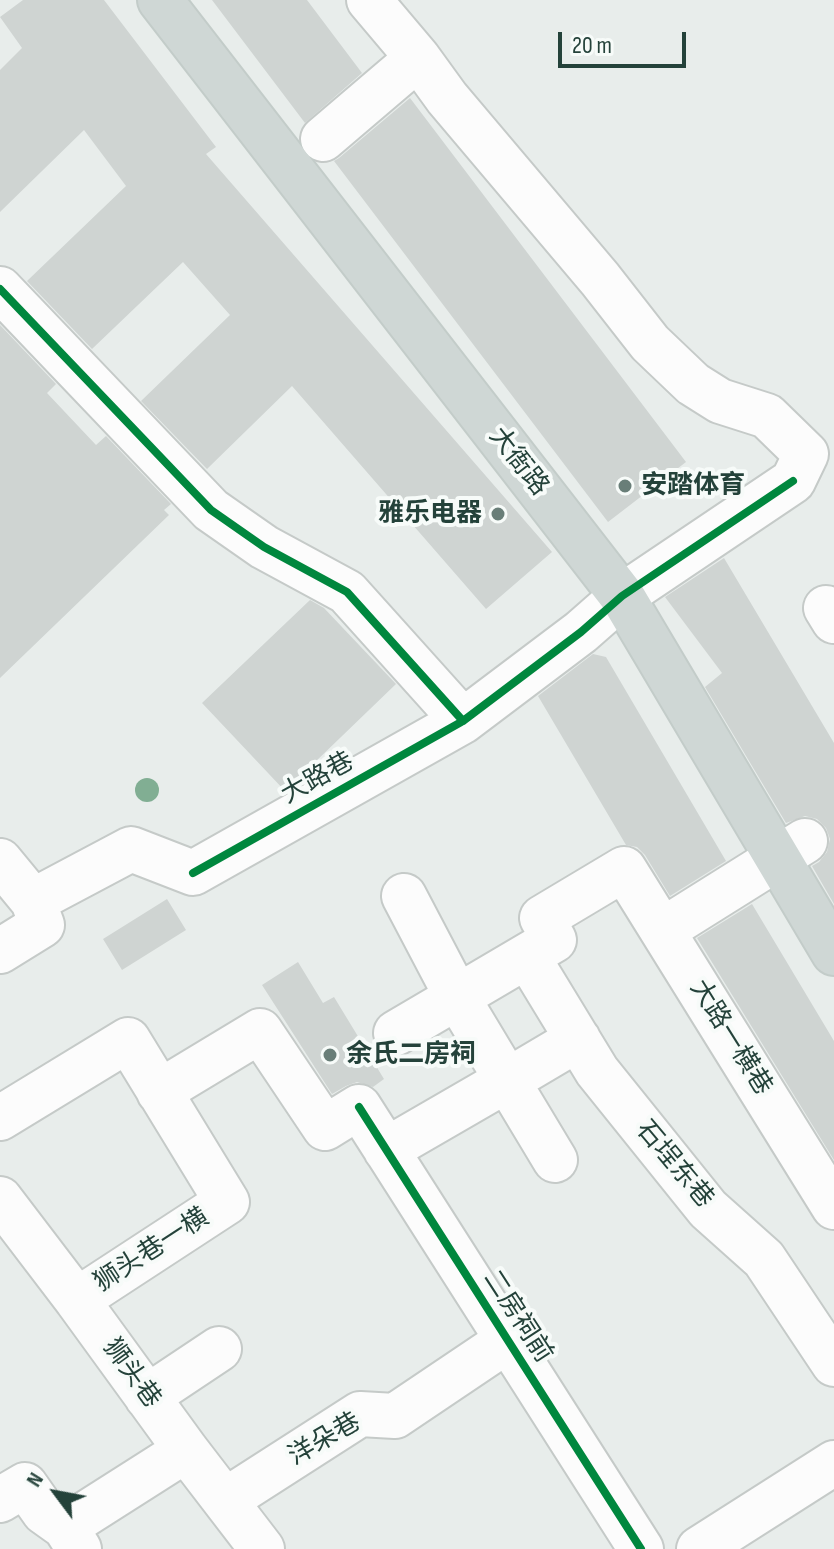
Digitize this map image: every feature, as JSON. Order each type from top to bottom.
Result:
[{"type":"main road","name":"大衙路","points":[[160,0],[622,596],[792,849],[834,953]]},
{"type":"street","points":[[369,0],[650,343],[693,384],[720,401],[767,416],[811,462]]},
{"type":"street","points":[[323,139],[418,58]]},
{"type":"street","points":[[0,289],[211,510],[264,547],[347,592],[463,721]]},
{"type":"street","name":"大路巷","points":[[0,951],[38,913],[131,849],[193,873],[463,721],[581,632],[622,596],[811,462]]},
{"type":"street","points":[[663,930],[792,849]]},
{"type":"street","points":[[0,861],[38,913]]},
{"type":"street","name":"大路一横巷","points":[[527,956],[554,940],[542,918],[624,869],[834,1207]]},
{"type":"street","points":[[404,896],[457,997],[498,1086],[555,1160]]},
{"type":"street","points":[[396,1033],[527,956]]},
{"type":"street","name":"石埕东巷","points":[[527,956],[597,1071],[708,1209],[764,1259],[834,1364]]},
{"type":"street","name":"二房祠前","points":[[159,1092],[260,1031],[325,1128],[359,1107],[641,1549]]},
{"type":"street","points":[[386,1150],[578,1039]]},
{"type":"street","points":[[0,1118],[128,1040],[159,1092]]},
{"type":"street","name":"狮头巷一横","points":[[77,1300],[227,1202],[159,1092]]},
{"type":"street","name":"狮头巷","points":[[7,1225],[77,1300],[262,1549]]},
{"type":"street","name":"洋朵巷","points":[[226,1500],[360,1414],[395,1416],[508,1340]]},
{"type":"street","points":[[147,1397],[219,1349]]},
{"type":"street","points":[[0,1500],[25,1485],[44,1512],[72,1538],[186,1450]]},
{"type":"street","points":[[699,1549],[834,1463]]},
{"type":"building","points":[[23,0],[104,0],[216,147],[206,154],[552,552],[486,609],[292,386],[207,469],[141,401],[230,315],[183,262],[92,349],[27,281],[126,186],[84,130],[0,212],[0,70],[22,48],[0,17]]},
{"type":"building","points":[[212,0],[307,0],[362,73],[305,123]]},
{"type":"building","points":[[410,98],[686,462],[608,522],[334,161]]},
{"type":"building","points":[[0,325],[56,384],[47,393],[96,445],[106,436],[171,504],[164,510],[169,515],[0,678]]},
{"type":"building","points":[[724,558],[834,743],[834,904],[812,866],[827,852],[830,839],[826,828],[817,819],[805,816],[786,823],[705,687],[722,673],[665,597]]},
{"type":"building","points":[[310,600],[324,608],[396,684],[285,791],[202,703]]},
{"type":"building","points":[[593,654],[606,657],[726,861],[670,896],[645,855],[637,847],[626,845],[538,696]]},
{"type":"building","points":[[167,899],[186,930],[122,970],[103,939]]},
{"type":"building","points":[[752,904],[834,1041],[834,1160],[697,938]]},
{"type":"building","name":"余氏二房祠","points":[[298,962],[323,1003],[334,997],[384,1079],[373,1087],[357,1082],[332,1094],[262,985]]},
{"type":"cycle path","points":[[0,289],[211,510],[264,547],[347,592],[463,721]]},
{"type":"cycle path","points":[[193,873],[463,721],[581,632],[622,596],[793,481]]},
{"type":"cycle path","points":[[359,1107],[641,1549]]},
{"type":"place","name":"安踏体育","points":[[625,486]]},
{"type":"place","name":"雅乐电器","points":[[498,514]]},
{"type":"place","name":"余氏二房祠","points":[[330,1055]]}]
